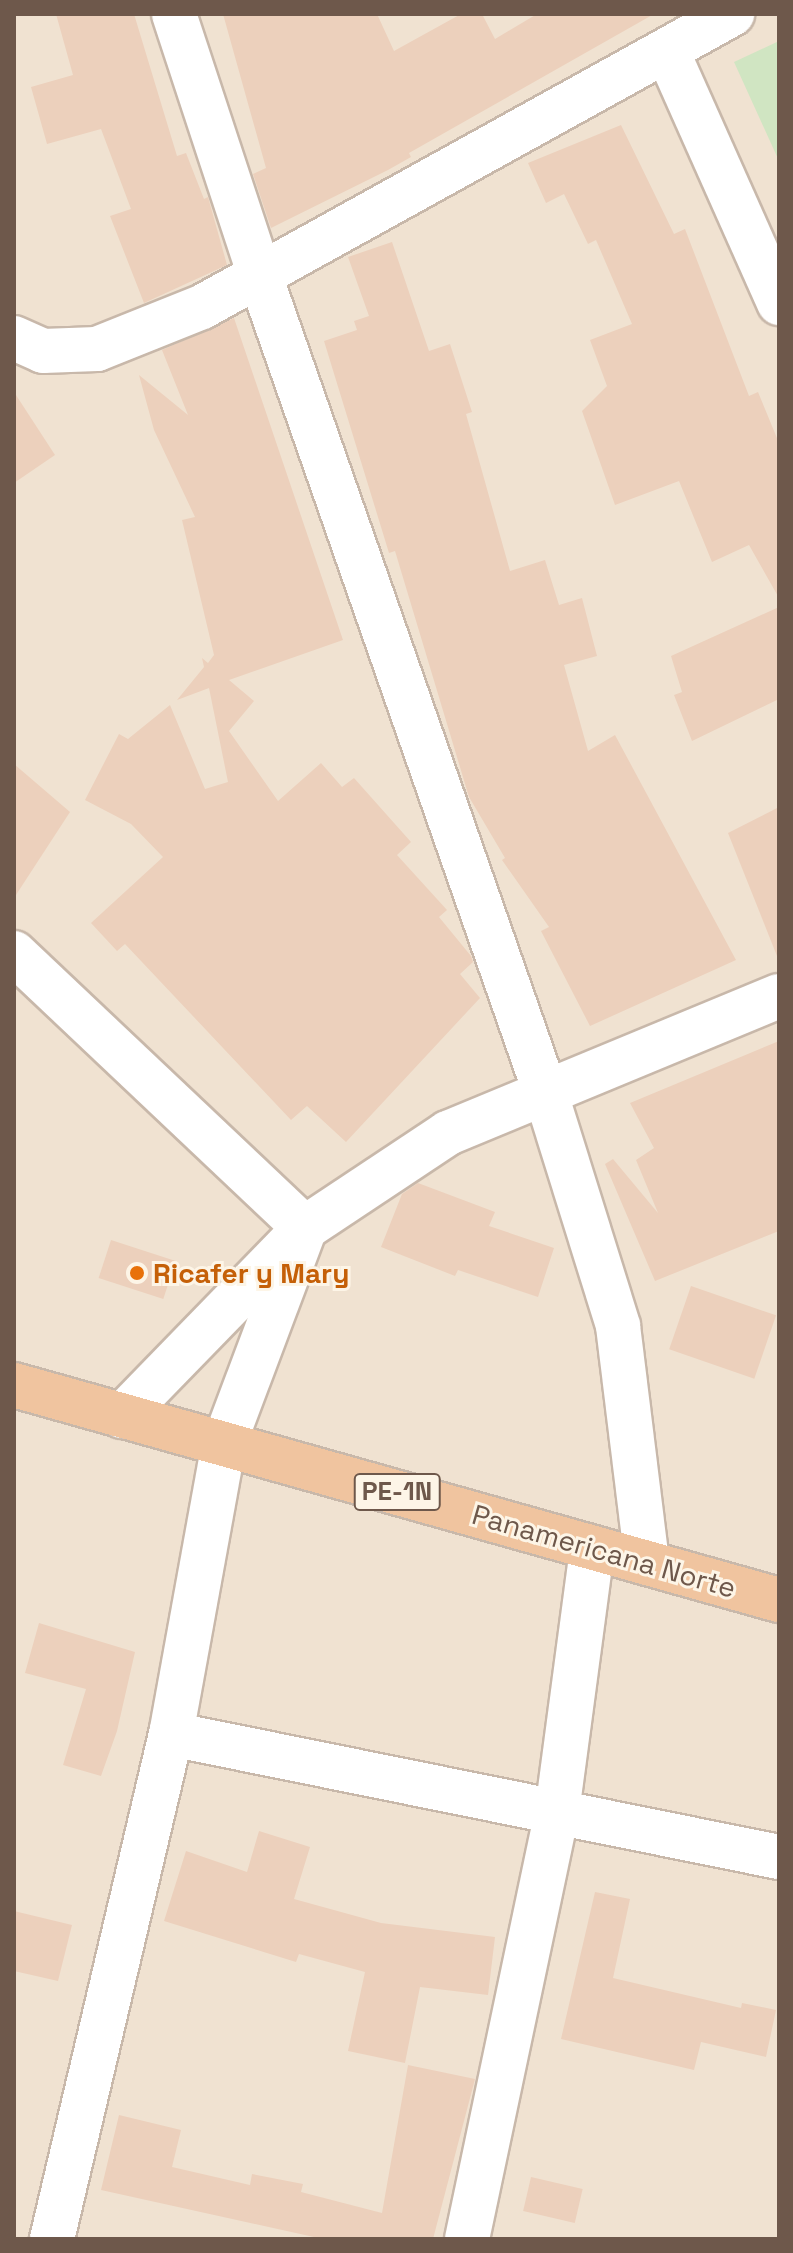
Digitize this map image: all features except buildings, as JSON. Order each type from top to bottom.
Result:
[{"type":"highway","name":"Panamericana Norte","points":[[14,1385],[779,1600]]},
{"type":"street","points":[[174,14],[260,276],[545,1091],[618,1326],[647,1562]]},
{"type":"street","points":[[14,338],[43,351],[97,349],[202,307],[732,14]]},
{"type":"street","points":[[667,51],[779,303]]},
{"type":"street","points":[[14,953],[305,1228]]},
{"type":"street","points":[[122,1416],[305,1228],[448,1133],[779,996]]},
{"type":"street","points":[[52,2239],[171,1734],[224,1443],[305,1228]]},
{"type":"street","points":[[467,2239],[557,1812],[592,1548]]},
{"type":"street","points":[[171,1734],[779,1857]]},
{"type":"shaded area","points":[[14,14],[779,14],[779,2239],[14,2239]]},
{"type":"green space","points":[[779,41],[779,161],[734,62]]},
{"type":"place","name":"Ricafer y Mary","points":[[137,1273]]}]
